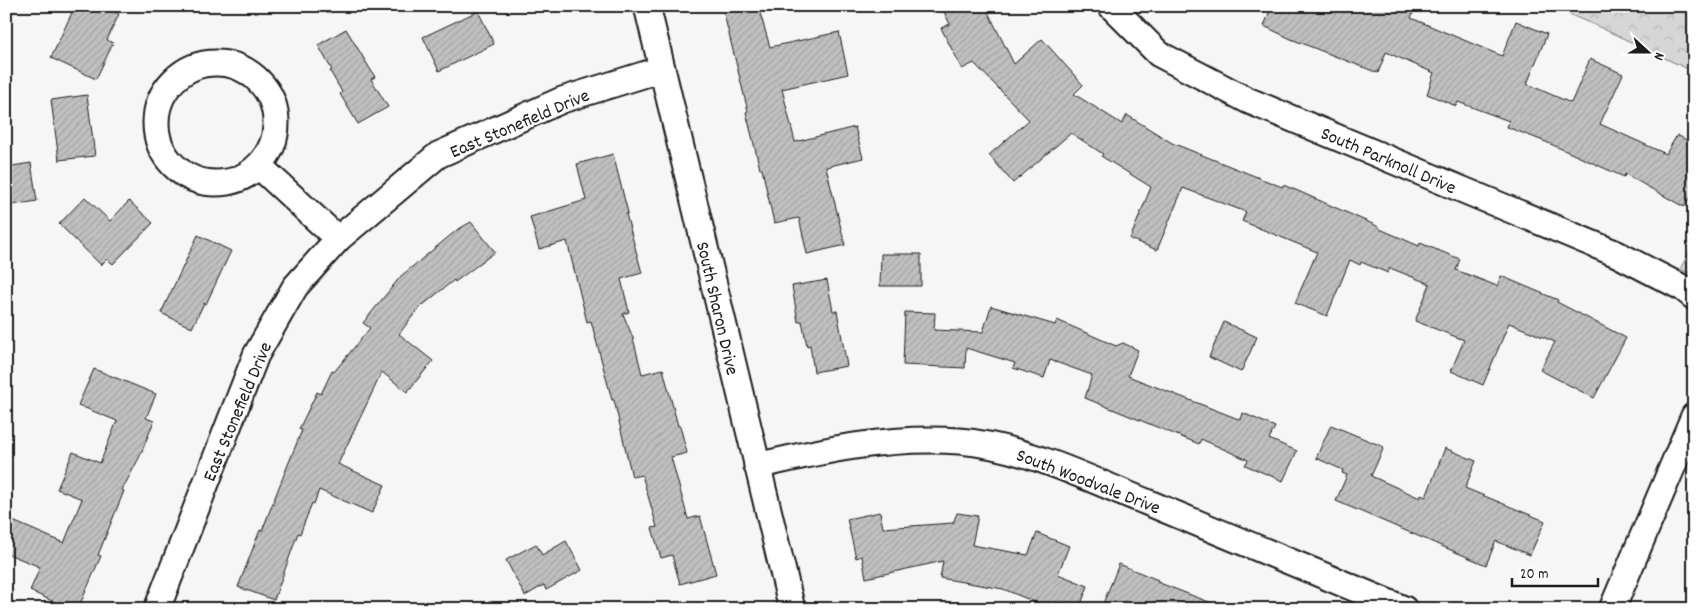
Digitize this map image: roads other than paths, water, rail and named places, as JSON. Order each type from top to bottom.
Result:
[{"type":"street","name":"South Sharon Drive","points":[[647,6],[792,609]]},
{"type":"street","name":"South Parknoll Drive","points":[[1111,6],[1159,54],[1247,100],[1617,254],[1688,293]]},
{"type":"street","points":[[223,62],[242,67],[258,78],[270,94],[276,112],[276,132],[270,151],[259,166],[242,178],[222,184],[202,182],[183,174],[168,160],[159,142],[156,122],[159,102],[170,84],[186,71],[204,64],[223,62]]},
{"type":"street","name":"East Stonefield Drive","points":[[157,609],[256,355],[295,287],[338,239],[438,155],[562,100],[662,69]]},
{"type":"street","points":[[259,166],[338,239]]},
{"type":"street","points":[[1612,609],[1694,416]]},
{"type":"street","name":"South Woodvale Drive","points":[[757,466],[814,452],[892,441],[961,441],[1004,448],[1068,470],[1404,609]]}]
